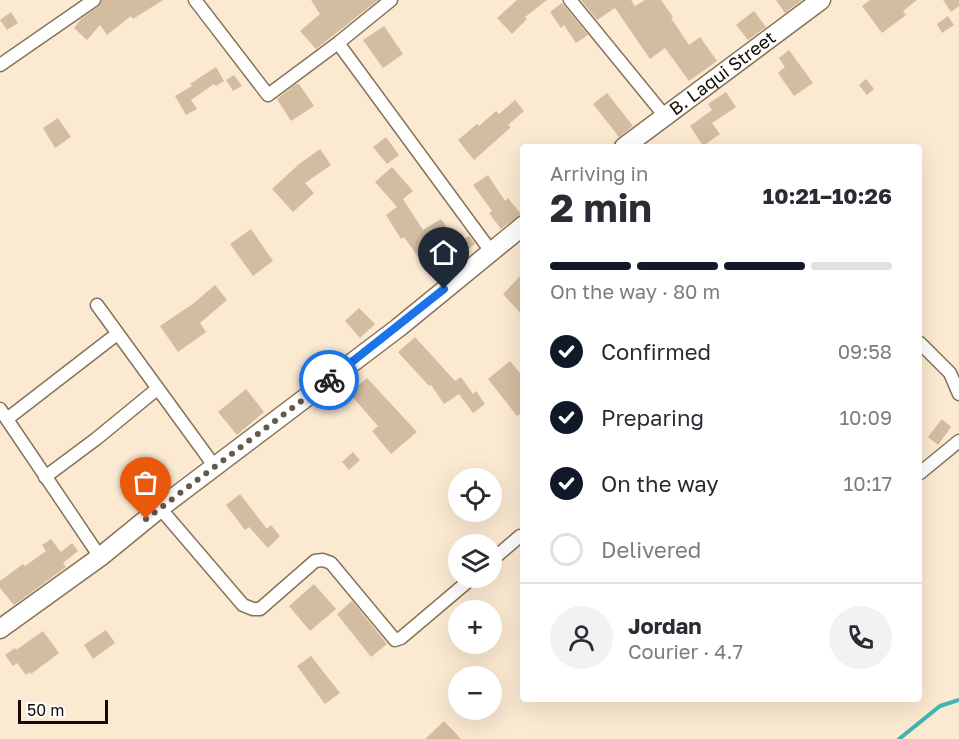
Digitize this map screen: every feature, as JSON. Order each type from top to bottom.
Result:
[{"type":"main road","name":"B. Laqui Street","points":[[628,144],[821,0]]},
{"type":"main road","points":[[0,630],[100,557],[160,508],[398,327],[520,228]]},
{"type":"street","points":[[0,65],[94,0]]},
{"type":"street","points":[[195,0],[268,95],[391,0]]},
{"type":"street","points":[[570,0],[664,115]]},
{"type":"street","points":[[338,43],[490,250]]},
{"type":"street","points":[[97,305],[215,467]]},
{"type":"street","points":[[100,557],[3,414],[117,334]]},
{"type":"street","points":[[922,345],[950,373],[959,394]]},
{"type":"street","points":[[45,477],[157,389]]},
{"type":"street","points":[[922,471],[959,441]]},
{"type":"street","points":[[160,508],[243,604],[253,609],[260,609],[315,561],[323,560],[332,563],[394,640],[401,638],[460,588]]},
{"type":"street","points":[[502,551],[520,536]]},
{"type":"building","points":[[102,0],[163,0],[133,19],[131,16],[107,35],[100,25],[87,40],[74,28],[81,19],[99,6]]},
{"type":"building","points":[[311,0],[378,0],[316,49],[300,31],[320,14]]},
{"type":"building","points":[[517,0],[547,0],[525,17],[527,19],[512,34],[497,18]]},
{"type":"building","points":[[581,0],[631,0],[635,6],[645,0],[661,0],[689,45],[700,37],[717,61],[689,81],[665,48],[650,59],[615,8],[597,20]]},
{"type":"building","points":[[776,0],[802,0],[785,13]]},
{"type":"building","points":[[870,0],[917,0],[903,11],[906,15],[882,33],[862,6]]},
{"type":"building","points":[[943,0],[959,0],[959,6],[951,12]]},
{"type":"building","points":[[562,3],[588,35],[576,43],[564,25],[561,28],[550,12]]},
{"type":"building","points":[[754,11],[766,27],[748,40],[736,25]]},
{"type":"building","points":[[11,12],[18,23],[7,30],[0,20]]},
{"type":"building","points":[[948,16],[954,25],[942,33],[937,24]]},
{"type":"building","points":[[384,26],[403,54],[383,68],[363,40]]},
{"type":"building","points":[[789,50],[813,83],[794,96],[778,73],[785,67],[779,58]]},
{"type":"building","points":[[216,67],[224,81],[216,86],[214,84],[191,100],[197,109],[186,115],[175,96]]},
{"type":"building","points":[[234,75],[242,86],[233,91],[226,80]]},
{"type":"building","points":[[866,79],[874,89],[867,95],[859,85]]},
{"type":"building","points":[[299,84],[314,106],[291,121],[277,99]]},
{"type":"building","points":[[726,92],[736,107],[712,123],[720,134],[706,144],[702,144],[690,126],[712,110],[708,104]]},
{"type":"building","points":[[607,93],[633,126],[619,137],[593,104]]},
{"type":"building","points":[[515,100],[524,111],[508,125],[511,127],[474,160],[458,140],[496,111],[499,114]]},
{"type":"building","points":[[58,118],[71,137],[55,148],[43,128]]},
{"type":"building","points":[[386,137],[399,155],[387,164],[373,147]]},
{"type":"building","points":[[320,149],[331,165],[305,183],[314,193],[293,212],[272,189],[299,164]]},
{"type":"building","points":[[392,167],[413,191],[403,199],[423,230],[441,219],[458,243],[469,236],[475,244],[455,259],[447,247],[423,264],[404,237],[401,239],[386,215],[397,207],[375,182]]},
{"type":"building","points":[[488,175],[505,201],[508,198],[520,215],[501,229],[489,213],[492,211],[473,185]]},
{"type":"building","points":[[251,229],[273,261],[253,276],[230,244]]},
{"type":"building","points":[[520,276],[520,313],[503,294]]},
{"type":"building","points":[[215,285],[227,300],[200,323],[206,332],[178,352],[160,326],[194,303]]},
{"type":"building","points":[[359,308],[375,324],[360,338],[345,321]]},
{"type":"building","points":[[415,337],[455,381],[461,377],[473,394],[476,391],[485,404],[473,413],[459,394],[444,404],[431,385],[429,386],[398,352]]},
{"type":"building","points":[[510,361],[520,373],[520,414],[517,416],[488,379]]},
{"type":"building","points":[[367,378],[417,432],[391,454],[372,431],[378,426],[349,393]]},
{"type":"building","points":[[246,389],[264,412],[237,435],[218,412]]},
{"type":"building","points":[[942,419],[951,427],[938,445],[928,437]]},
{"type":"building","points":[[353,452],[360,460],[349,470],[342,462]]},
{"type":"building","points":[[240,494],[267,529],[271,525],[280,536],[268,548],[249,527],[245,530],[226,505]]},
{"type":"building","points":[[51,539],[61,552],[72,543],[78,551],[63,563],[66,567],[14,605],[0,588],[0,581],[46,551],[42,545]]},
{"type":"building","points":[[314,584],[336,609],[310,631],[289,606]]},
{"type":"building","points":[[352,601],[387,644],[371,657],[337,614]]},
{"type":"building","points":[[106,630],[115,643],[93,659],[84,645]]},
{"type":"building","points":[[43,631],[59,653],[31,674],[30,672],[26,675],[17,663],[13,666],[5,655]]},
{"type":"building","points":[[311,656],[340,693],[325,704],[297,666]]},
{"type":"building","points":[[444,721],[461,739],[425,739]]},
{"type":"waterway","points":[[899,739],[940,706],[959,700]]},
{"type":"way so far","points":[[146,519],[329,380]]},
{"type":"route","points":[[329,380],[444,289]]}]
